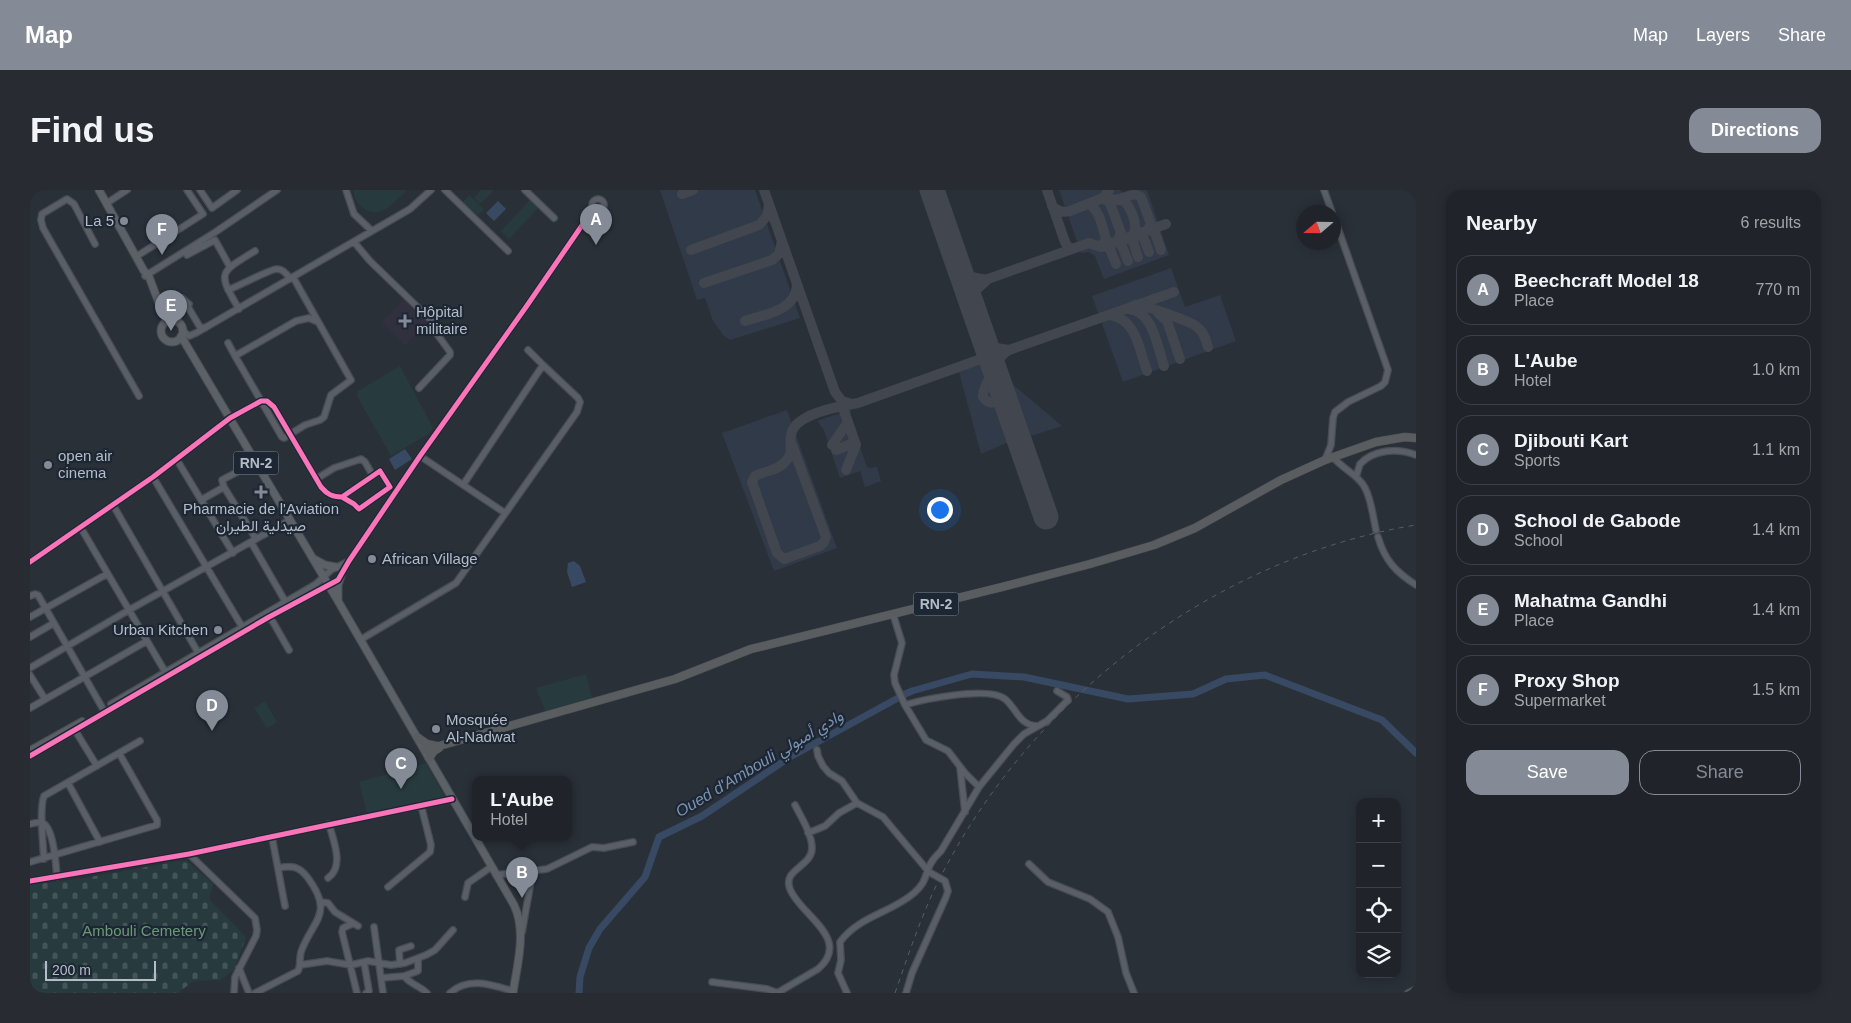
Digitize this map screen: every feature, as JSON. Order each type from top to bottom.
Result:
[{"type":"highway","name":"RN-2","points":[[425,750],[675,679],[751,648],[1090,564],[1154,545],[1195,528],[1281,480],[1329,459],[1376,442],[1405,437],[1416,438]]},
{"type":"highway","points":[[417,737],[427,744],[441,746]]},
{"type":"highway","name":"RN-2","points":[[432,762],[435,750],[441,746]]},
{"type":"main road","name":"RN-2","points":[[99,190],[146,274],[163,314],[170,320]]},
{"type":"main road","name":"RN-2","points":[[146,274],[162,326],[163,336],[182,347],[199,368]]},
{"type":"main road","points":[[162,326],[170,320],[178,322]]},
{"type":"main road","name":"RN-2","points":[[178,322],[199,368],[425,750]]},
{"type":"main road","points":[[171,341],[184,336]]},
{"type":"main road","points":[[312,558],[325,565],[336,567]]},
{"type":"main road","points":[[338,601],[338,585],[341,576]]},
{"type":"main road","points":[[425,750],[472,834]]},
{"type":"main road","points":[[476,841],[518,912],[521,934],[513,992]]},
{"type":"street","points":[[107,203],[127,190]]},
{"type":"street","points":[[187,190],[203,214]]},
{"type":"street","points":[[200,190],[212,208]]},
{"type":"street","points":[[136,256],[237,190]]},
{"type":"street","points":[[146,274],[214,233],[277,190]]},
{"type":"street","points":[[346,190],[354,214],[372,231]]},
{"type":"street","points":[[184,336],[205,328],[239,309],[410,209],[431,190]]},
{"type":"street","points":[[445,190],[508,251]]},
{"type":"street","points":[[525,190],[554,218]]},
{"type":"street","points":[[1324,190],[1329,205]]},
{"type":"street","points":[[96,244],[74,204],[67,199],[42,214],[43,228],[139,396]]},
{"type":"street","points":[[30,750],[74,728],[269,614],[336,581],[420,456],[526,307],[584,220],[594,200],[602,200],[604,203],[603,210],[595,211],[584,220]]},
{"type":"street","points":[[592,204],[595,211]]},
{"type":"street","points":[[1341,237],[1388,370],[1385,382],[1381,386],[1348,402],[1335,412],[1329,459],[1361,481],[1368,495],[1377,534],[1384,554],[1402,576],[1416,585]]},
{"type":"street","points":[[187,256],[215,240],[230,267]]},
{"type":"street","points":[[354,242],[370,261],[433,322],[437,334],[450,352],[450,355],[419,388]]},
{"type":"street","points":[[239,309],[228,290],[224,278],[230,267],[255,251]]},
{"type":"street","points":[[228,290],[272,270],[282,270],[291,278],[351,380],[332,394],[324,417],[305,425],[290,435]]},
{"type":"street","points":[[156,296],[166,302],[176,298],[184,298],[202,327],[205,328]]},
{"type":"street","points":[[178,322],[170,307],[174,303],[185,302],[200,327],[205,328]]},
{"type":"street","points":[[235,356],[296,320],[309,318],[318,322]]},
{"type":"street","points":[[228,343],[261,401]]},
{"type":"street","points":[[360,640],[456,583],[580,408],[578,398],[528,350]]},
{"type":"street","points":[[463,485],[543,365]]},
{"type":"street","points":[[30,562],[177,460],[230,418],[261,401],[267,401],[274,407],[326,493],[334,497],[342,497],[359,509],[390,487],[380,471],[342,497]]},
{"type":"street","points":[[1356,477],[1362,461],[1384,451],[1402,451],[1416,455]]},
{"type":"street","points":[[420,456],[505,513]]},
{"type":"street","points":[[316,479],[334,468],[361,459],[374,476]]},
{"type":"street","points":[[177,460],[233,552]]},
{"type":"street","points":[[256,462],[222,480],[285,601]]},
{"type":"street","points":[[153,477],[244,629]]},
{"type":"street","points":[[201,500],[224,487]]},
{"type":"street","points":[[113,505],[200,656]]},
{"type":"street","points":[[30,668],[128,610],[290,520]]},
{"type":"street","points":[[81,528],[166,675]]},
{"type":"street","points":[[269,614],[285,601],[316,584],[336,567],[349,561]]},
{"type":"street","points":[[30,617],[107,574]]},
{"type":"street","points":[[30,596],[37,594],[103,709]]},
{"type":"street","points":[[269,614],[289,650]]},
{"type":"street","points":[[893,614],[902,643],[894,674],[895,683],[905,705],[926,740],[948,751],[979,787]]},
{"type":"street","points":[[30,636],[54,623]]},
{"type":"street","points":[[30,708],[147,641]]},
{"type":"street","points":[[30,675],[45,699]]},
{"type":"street","points":[[30,756],[103,709],[166,675]]},
{"type":"street","points":[[846,993],[838,973],[841,960],[840,942],[852,928],[914,893],[925,881],[932,861],[941,851],[979,787],[1024,734],[1047,722],[1068,700],[1067,697],[1057,691]]},
{"type":"street","points":[[905,705],[942,696],[994,695],[1005,699],[1025,723],[1031,726],[1039,726]]},
{"type":"street","points":[[74,728],[97,766]]},
{"type":"street","points":[[44,859],[43,798],[140,741]]},
{"type":"street","points":[[817,750],[823,766],[829,773],[842,781],[857,803],[876,813],[886,821],[929,872],[945,881],[948,891],[912,973],[906,993]]},
{"type":"street","points":[[30,862],[153,828],[158,824],[119,754]]},
{"type":"street","points":[[959,765],[965,813]]},
{"type":"street","points":[[68,783],[100,842]]},
{"type":"street","points":[[30,881],[189,854],[452,799]]},
{"type":"street","points":[[808,833],[825,826],[835,816],[857,803]]},
{"type":"street","points":[[388,887],[430,852],[431,845],[421,805]]},
{"type":"street","points":[[712,982],[767,989],[778,993],[824,964],[829,943],[818,922],[804,910],[789,887],[790,876],[806,862],[812,849],[808,833],[795,805]]},
{"type":"street","points":[[30,824],[42,823],[48,829],[58,877]]},
{"type":"street","points":[[328,878],[332,875],[337,864],[330,824]]},
{"type":"street","points":[[272,836],[285,906]]},
{"type":"street","points":[[496,875],[547,869],[592,847],[604,848],[633,842]]},
{"type":"street","points":[[189,854],[255,918],[258,930],[239,968],[234,982],[234,993]]},
{"type":"street","points":[[1029,864],[1048,882],[1090,899],[1108,912],[1118,937],[1126,973],[1134,993]]},
{"type":"street","points":[[255,993],[296,972],[300,965],[302,952],[318,921],[321,902],[314,887],[302,871],[292,866],[278,868]]},
{"type":"street","points":[[465,897],[468,883],[491,867]]},
{"type":"street","points":[[521,934],[533,870]]},
{"type":"street","points":[[321,902],[328,903],[335,912],[355,925],[342,930],[357,993]]},
{"type":"street","points":[[374,927],[383,993]]},
{"type":"street","points":[[300,965],[327,961],[351,965],[368,961],[400,964],[418,959],[435,950],[453,930]]},
{"type":"street","points":[[829,943],[840,942]]},
{"type":"street","points":[[400,964],[399,950],[411,946]]},
{"type":"street","points":[[381,978],[404,976],[418,971],[418,959]]},
{"type":"street","points":[[364,962],[369,991],[366,993]]},
{"type":"street","points":[[239,968],[249,993]]},
{"type":"street","points":[[404,976],[410,984],[420,986],[427,993]]},
{"type":"street","points":[[450,993],[460,986],[476,983],[491,984],[513,992]]},
{"type":"street","points":[[1408,993],[1416,988]]},
{"type":"shaded area","points":[[660,190],[755,190],[800,318],[730,340],[724,336],[713,321],[705,298],[697,300]]},
{"type":"shaded area","points":[[1059,190],[1121,190],[1123,196],[1138,190],[1147,190],[1169,255],[1104,279],[1095,256],[1089,252],[1081,253]]},
{"type":"shaded area","points":[[1171,268],[1185,307],[1220,295],[1236,341],[1123,382],[1092,296]]},
{"type":"shaded area","name":"Hôpital militaire","points":[[406,297],[429,320],[405,346],[382,322]]},
{"type":"shaded area","points":[[984,363],[1011,441],[981,454],[959,372]]},
{"type":"shaded area","points":[[1012,384],[1062,426],[1031,436]]},
{"type":"shaded area","points":[[852,409],[849,415],[867,467],[877,467],[881,481],[865,487],[860,471],[840,478],[824,430],[817,421]]},
{"type":"shaded area","points":[[787,410],[837,548],[774,571],[722,433]]},
{"type":"green space","points":[[353,190],[407,190],[386,209],[374,212],[368,211],[360,205]]},
{"type":"green space","points":[[481,190],[494,190],[480,204],[474,198]]},
{"type":"green space","points":[[469,195],[484,209],[478,215],[463,202]]},
{"type":"green space","points":[[530,200],[538,208],[509,239],[501,231]]},
{"type":"green space","points":[[400,366],[433,428],[430,433],[391,456],[357,396],[358,391]]},
{"type":"green space","points":[[586,674],[592,698],[545,711],[536,688]]},
{"type":"green space","points":[[265,701],[277,722],[267,728],[254,708]]},
{"type":"green space","points":[[426,763],[444,795],[442,797],[367,813],[359,782]]},
{"type":"green space","name":"Ambouli Cemetery","points":[[186,860],[213,884],[209,899],[246,937],[234,970],[221,980],[194,981],[180,991],[180,993],[30,993],[30,885],[79,879]]},
{"type":"water","points":[[498,201],[506,209],[494,221],[486,213]]},
{"type":"water","points":[[405,449],[412,459],[395,470],[389,459]]},
{"type":"water","points":[[574,561],[580,566],[586,582],[572,587],[567,572],[568,563]]},
{"type":"waterway","name":"Oued d'Ambouli وادي أمبولي","points":[[903,695],[972,674],[1024,677],[1128,699],[1193,694],[1226,679],[1265,675],[1382,720],[1416,753]]},
{"type":"waterway","name":"Oued d'Ambouli وادي أمبولي","points":[[579,993],[580,977],[589,948],[600,929],[645,877],[659,837],[702,816],[790,757],[898,698]]},
{"type":"taxiway","points":[[682,194],[693,190]]},
{"type":"taxiway","points":[[764,190],[835,392],[842,401],[849,403]]},
{"type":"taxiway","points":[[1047,190],[1065,242],[1068,247],[1073,249]]},
{"type":"taxiway","points":[[1052,206],[1060,211],[1070,211],[1103,198],[1109,190]]},
{"type":"taxiway","points":[[1119,199],[1135,194],[1141,197],[1151,224],[1147,231]]},
{"type":"taxiway","points":[[1103,198],[1110,203],[1121,233],[1117,242],[1122,246],[1128,261]]},
{"type":"taxiway","points":[[1104,198],[1125,201],[1135,223],[1132,236]]},
{"type":"taxiway","points":[[1088,204],[1095,209],[1102,224],[1106,239],[1101,247]]},
{"type":"taxiway","points":[[691,250],[759,225],[767,216],[769,205]]},
{"type":"taxiway","points":[[972,304],[975,291],[988,279],[1089,243],[1101,247],[1166,224]]},
{"type":"taxiway","points":[[1150,230],[1155,233],[1161,250]]},
{"type":"taxiway","points":[[1139,234],[1144,239],[1149,252]]},
{"type":"taxiway","points":[[1127,238],[1133,241],[1138,257]]},
{"type":"taxiway","points":[[704,283],[772,260],[779,254],[782,241]]},
{"type":"taxiway","points":[[1105,246],[1110,249],[1116,264]]},
{"type":"taxiway","points":[[959,266],[972,277],[988,279]]},
{"type":"taxiway","points":[[745,321],[786,306],[795,293],[797,284]]},
{"type":"taxiway","points":[[995,371],[1000,358],[1009,350],[1174,292]]},
{"type":"taxiway","points":[[1135,305],[1157,310],[1193,324],[1203,334],[1208,347]]},
{"type":"taxiway","points":[[1128,309],[1136,311],[1149,322],[1164,366]]},
{"type":"taxiway","points":[[1158,313],[1167,321],[1180,359]]},
{"type":"taxiway","points":[[1109,315],[1118,317],[1131,328],[1139,344],[1147,371]]},
{"type":"taxiway","points":[[985,342],[996,348],[1009,350]]},
{"type":"taxiway","points":[[791,442],[826,537],[820,546],[784,559],[777,553],[752,482],[755,476],[776,468],[786,461],[791,451],[791,435],[794,427],[800,421],[819,412],[858,403],[981,359],[988,349]]},
{"type":"taxiway","points":[[993,365],[983,397],[991,403],[1003,395]]},
{"type":"taxiway","points":[[842,405],[856,445],[846,470]]},
{"type":"taxiway","points":[[832,445],[848,422]]},
{"type":"taxiway","points":[[836,450],[851,444],[854,440]]},
{"type":"runway","points":[[932,190],[1046,517]]},
{"type":"railway","points":[[895,993],[914,938],[931,897],[975,817],[1022,755],[1075,698],[1134,648],[1199,605],[1268,569],[1341,542],[1416,525]]},
{"type":"cycle path","points":[[30,756],[269,617],[338,580],[420,456],[585,221],[595,211]]},
{"type":"cycle path","points":[[30,562],[153,477],[230,418],[261,401],[267,401],[274,407],[321,487],[328,493],[333,496],[342,497],[380,471],[390,487],[359,509],[342,497]]},
{"type":"cycle path","points":[[30,881],[189,854],[452,799]]},
{"type":"place","name":"La 5","points":[[124,221]]},
{"type":"place","name":"Beechcraft Model 18","points":[[596,245]]},
{"type":"place","name":"Proxy Shop","points":[[162,255]]},
{"type":"place","name":"Hôpital militaire","points":[[405,321]]},
{"type":"place","name":"Mahatma Gandhi","points":[[171,331]]},
{"type":"place","name":"open air cinema","points":[[48,465]]},
{"type":"place","name":"Pharmacie de l'Aviation صيدلية الطيران","points":[[261,492]]},
{"type":"place","name":"African Village","points":[[372,559]]},
{"type":"place","name":"Urban Kitchen","points":[[218,630]]},
{"type":"place","name":"Mosquée Al-Nadwat","points":[[436,729]]},
{"type":"place","name":"School de Gabode","points":[[212,731]]},
{"type":"place","name":"Djibouti Kart","points":[[401,789]]},
{"type":"place","name":"L'Aube","points":[[522,898]]}]
